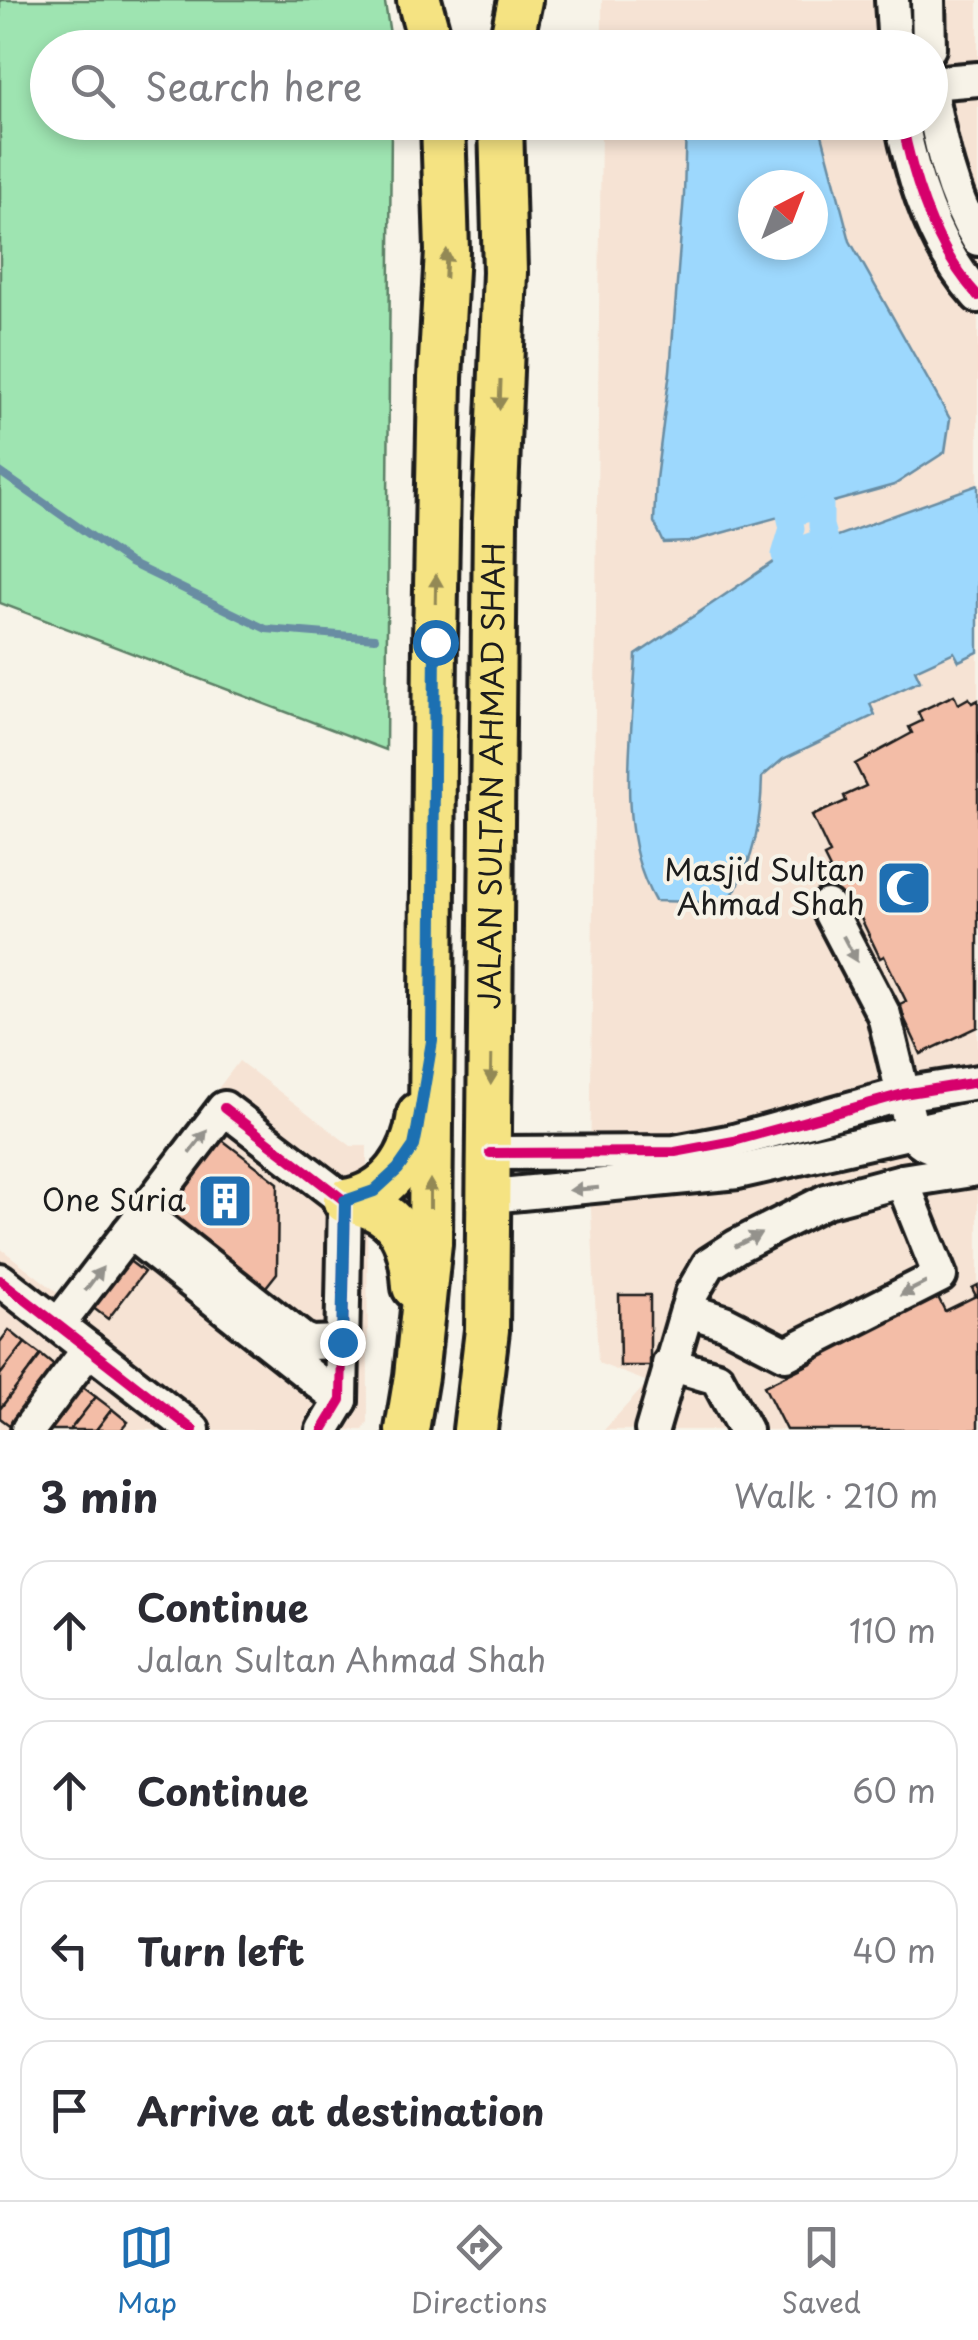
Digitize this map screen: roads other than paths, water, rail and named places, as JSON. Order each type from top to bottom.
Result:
[{"type":"main road","points":[[419,0],[427,30]]},
{"type":"main road","points":[[443,30],[444,0]]},
{"type":"main road","points":[[498,0],[499,30]]},
{"type":"main road","points":[[514,30],[520,0]]},
{"type":"main road","name":"JALAN SULTAN AHMAD SHAH","points":[[407,1430],[430,1242],[440,378],[447,251],[444,140]]},
{"type":"main road","name":"JALAN SULTAN AHMAD SHAH","points":[[475,1430],[487,1330],[490,1196],[495,518],[505,272],[502,140]]},
{"type":"main road","points":[[345,1201],[374,1191],[398,1169],[414,1146],[432,1041]]},
{"type":"main road","points":[[345,1201],[376,1208],[406,1241],[412,1260],[416,1376]]},
{"type":"street","points":[[892,0],[893,30]]},
{"type":"street","points":[[928,0],[929,30]]},
{"type":"street","points":[[948,84],[978,78]]},
{"type":"street","points":[[907,140],[927,210],[956,268],[978,296]]},
{"type":"street","points":[[939,140],[955,194],[978,240]]},
{"type":"street","points":[[828,906],[884,1015],[912,1131],[917,1139],[932,1147],[978,1146]]},
{"type":"street","points":[[490,1196],[676,1166],[734,1141],[903,1094],[978,1082]]},
{"type":"street","points":[[58,1325],[224,1108],[345,1201],[341,1400],[323,1430]]},
{"type":"street","points":[[490,1153],[738,1172],[978,1117]]},
{"type":"street","points":[[652,1430],[669,1364],[700,1274],[728,1251],[826,1201],[902,1181],[978,1168]]},
{"type":"street","points":[[688,1310],[724,1322],[786,1354],[940,1276],[902,1181]]},
{"type":"street","points":[[136,1223],[311,1344],[342,1342]]},
{"type":"street","points":[[136,1223],[341,1400]]},
{"type":"street","points":[[0,1280],[193,1430]]},
{"type":"street","points":[[28,1430],[89,1349]]},
{"type":"street","points":[[669,1364],[717,1378],[745,1430]]},
{"type":"water","points":[[686,140],[823,140],[850,241],[950,419],[945,452],[894,485],[689,542],[664,543],[654,522],[670,371]]},
{"type":"water","points":[[978,485],[978,652],[959,661],[954,652],[915,670],[920,681],[870,704],[875,715],[783,759],[762,777],[755,839],[746,869],[731,897],[700,902],[655,901],[642,873],[630,813],[636,655],[784,555]]},
{"type":"waterway","points":[[0,472],[130,563],[266,629],[375,638]]},
{"type":"waterway","points":[[821,505],[825,540],[784,555],[792,528],[789,515],[821,505]]},
{"type":"place","name":"Masjid Sultan Ahmad Shah","points":[[904,888]]},
{"type":"place","name":"One Suria","points":[[225,1201]]}]
